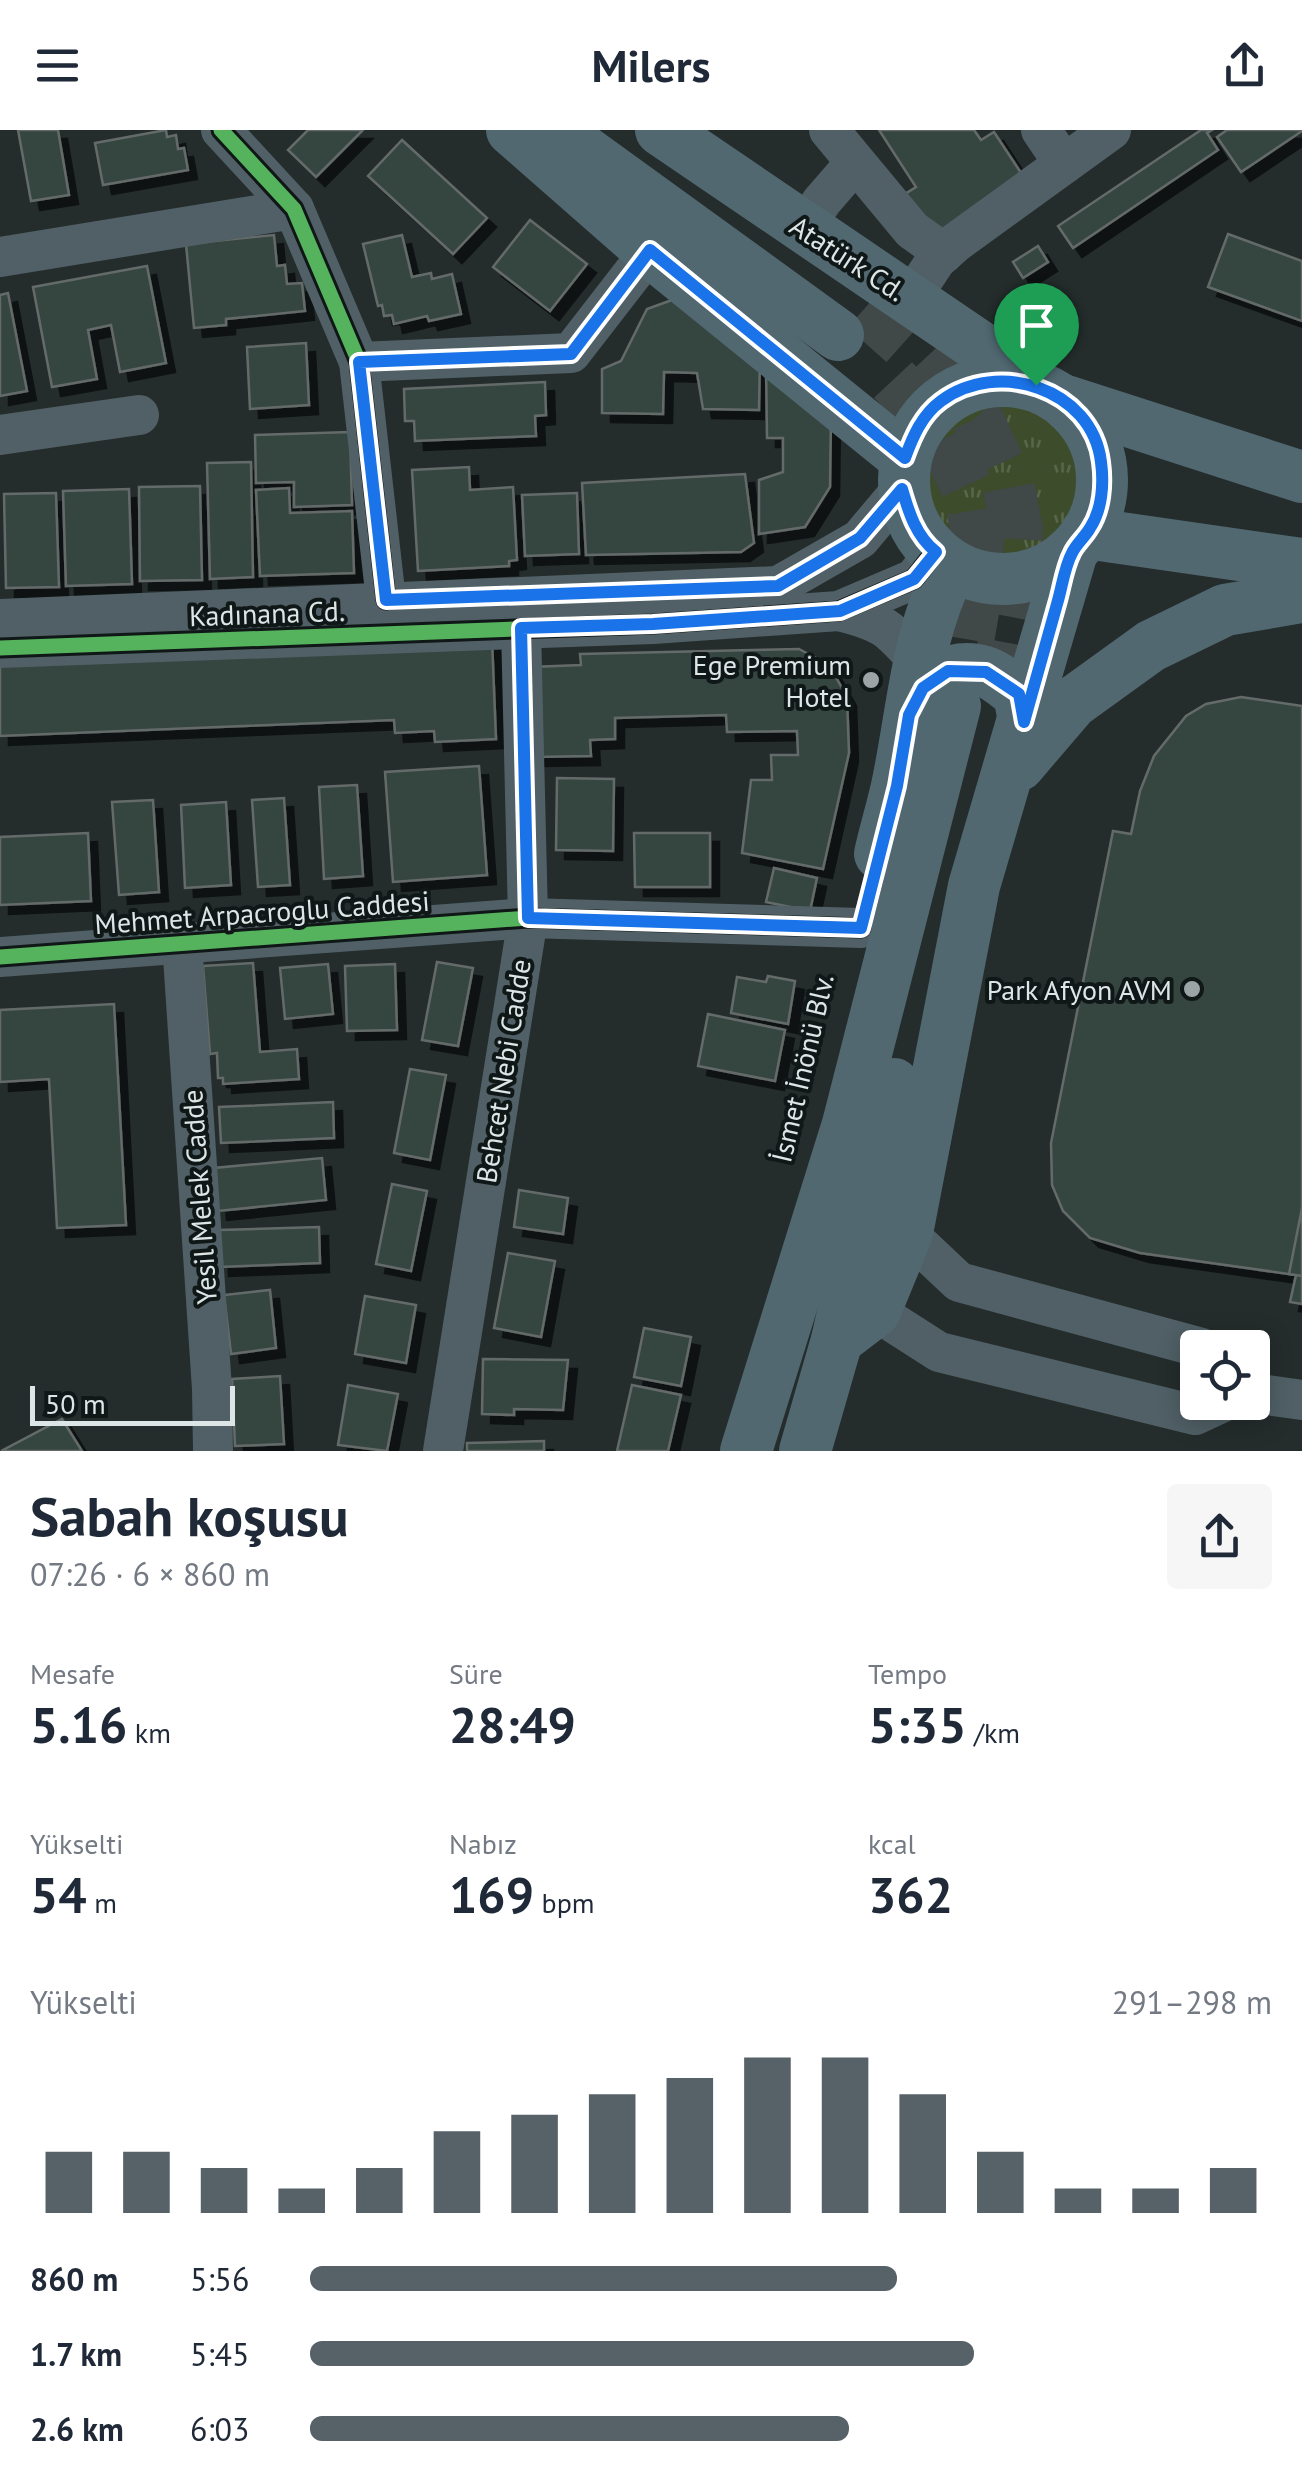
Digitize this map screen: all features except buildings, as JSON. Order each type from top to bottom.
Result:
[{"type":"main road","points":[[512,130],[904,473]]},
{"type":"main road","points":[[555,130],[871,313]]},
{"type":"main road","name":"Atatürk Cd.","points":[[606,130],[871,313],[1051,393]]},
{"type":"main road","name":"Atatürk Cd.","points":[[661,130],[802,228],[871,313]]},
{"type":"main road","points":[[1051,393],[1089,427],[1101,458],[1102,492],[1092,525],[1079,543],[1045,570],[1014,579],[982,578],[944,559],[927,546],[910,519],[904,473],[918,426],[940,402],[970,385],[1003,380],[1051,393],[1302,477]]},
{"type":"main road","points":[[1079,543],[1302,564]]},
{"type":"main road","name":"İsmet İnönü Blv.","points":[[794,1292],[785,1247],[897,786],[970,714],[1079,543]]},
{"type":"main road","name":"İsmet İnönü Blv.","points":[[806,1451],[856,1325],[907,1233],[974,886],[1008,778],[970,714],[918,662],[944,559]]},
{"type":"main road","points":[[1008,778],[1072,703],[1150,646],[1226,610],[1302,597]]},
{"type":"main road","name":"İsmet İnönü Blv.","points":[[746,1451],[970,714]]},
{"type":"main road","name":"İsmet İnönü Blv.","points":[[856,1325],[880,1138],[970,714]]},
{"type":"street","points":[[221,130],[294,209],[359,362],[386,600]]},
{"type":"street","points":[[829,130],[912,230],[944,253]]},
{"type":"street","points":[[1041,130],[1064,164]]},
{"type":"street","points":[[871,313],[944,253],[1111,130]]},
{"type":"street","points":[[802,228],[855,163]]},
{"type":"street","points":[[0,257],[294,209]]},
{"type":"street","points":[[359,362],[571,354],[650,250]]},
{"type":"street","points":[[0,435],[138,415]]},
{"type":"street","name":"Kadınana Cd.","points":[[0,619],[778,586],[860,538],[904,473]]},
{"type":"street","name":"Kadınana Cd.","points":[[0,648],[653,624],[840,611],[914,579],[944,559]]},
{"type":"street","points":[[840,611],[877,621],[918,662]]},
{"type":"street","name":"Behcet Nebi Cadde","points":[[443,1451],[528,918],[521,628]]},
{"type":"street","name":"Mehmet Arpacroglu Caddesi","points":[[0,957],[528,918],[861,928]]},
{"type":"street","name":"Yesil Melek Cadde","points":[[182,942],[213,1451]]},
{"type":"street","points":[[907,1233],[959,1282],[1180,1342]]},
{"type":"street","points":[[856,1325],[939,1352],[1180,1411]]},
{"type":"street","points":[[1270,1396],[1302,1400]]},
{"type":"green space","points":[[1000,395],[1032,401],[1058,419],[1076,445],[1082,477],[1076,509],[1058,535],[1032,553],[1000,559],[968,553],[942,535],[924,509],[918,477],[924,445],[942,419],[968,401]]},
{"type":"tunnel","points":[[865,308],[921,358],[977,418],[1008,484],[1017,530],[1013,595],[990,715]]},
{"type":"tunnel","points":[[893,380],[939,429],[970,494],[978,541],[974,606],[964,665]]},
{"type":"cycle path","points":[[221,130],[294,209],[359,362],[386,600]]},
{"type":"cycle path","points":[[0,648],[653,624],[839,611],[914,579],[935,552]]},
{"type":"cycle path","points":[[0,957],[528,918],[861,928]]},
{"type":"place","name":"Ege Premium Hotel","points":[[871,680]]},
{"type":"place","name":"Park Afyon AVM","points":[[1192,989]]},
{"type":"route","points":[[650,250],[905,458],[918,426],[940,402],[970,385],[1003,380],[1036,385],[1066,402],[1089,427],[1101,458],[1102,492],[1092,525],[1072,552],[1024,722],[1019,694],[986,672],[948,671],[923,688],[909,715],[897,786],[861,928],[528,918],[521,628],[653,624],[840,611],[914,579],[936,552],[927,546],[910,519],[902,489],[860,538],[778,586],[386,600],[359,362],[571,354],[650,250]]}]
